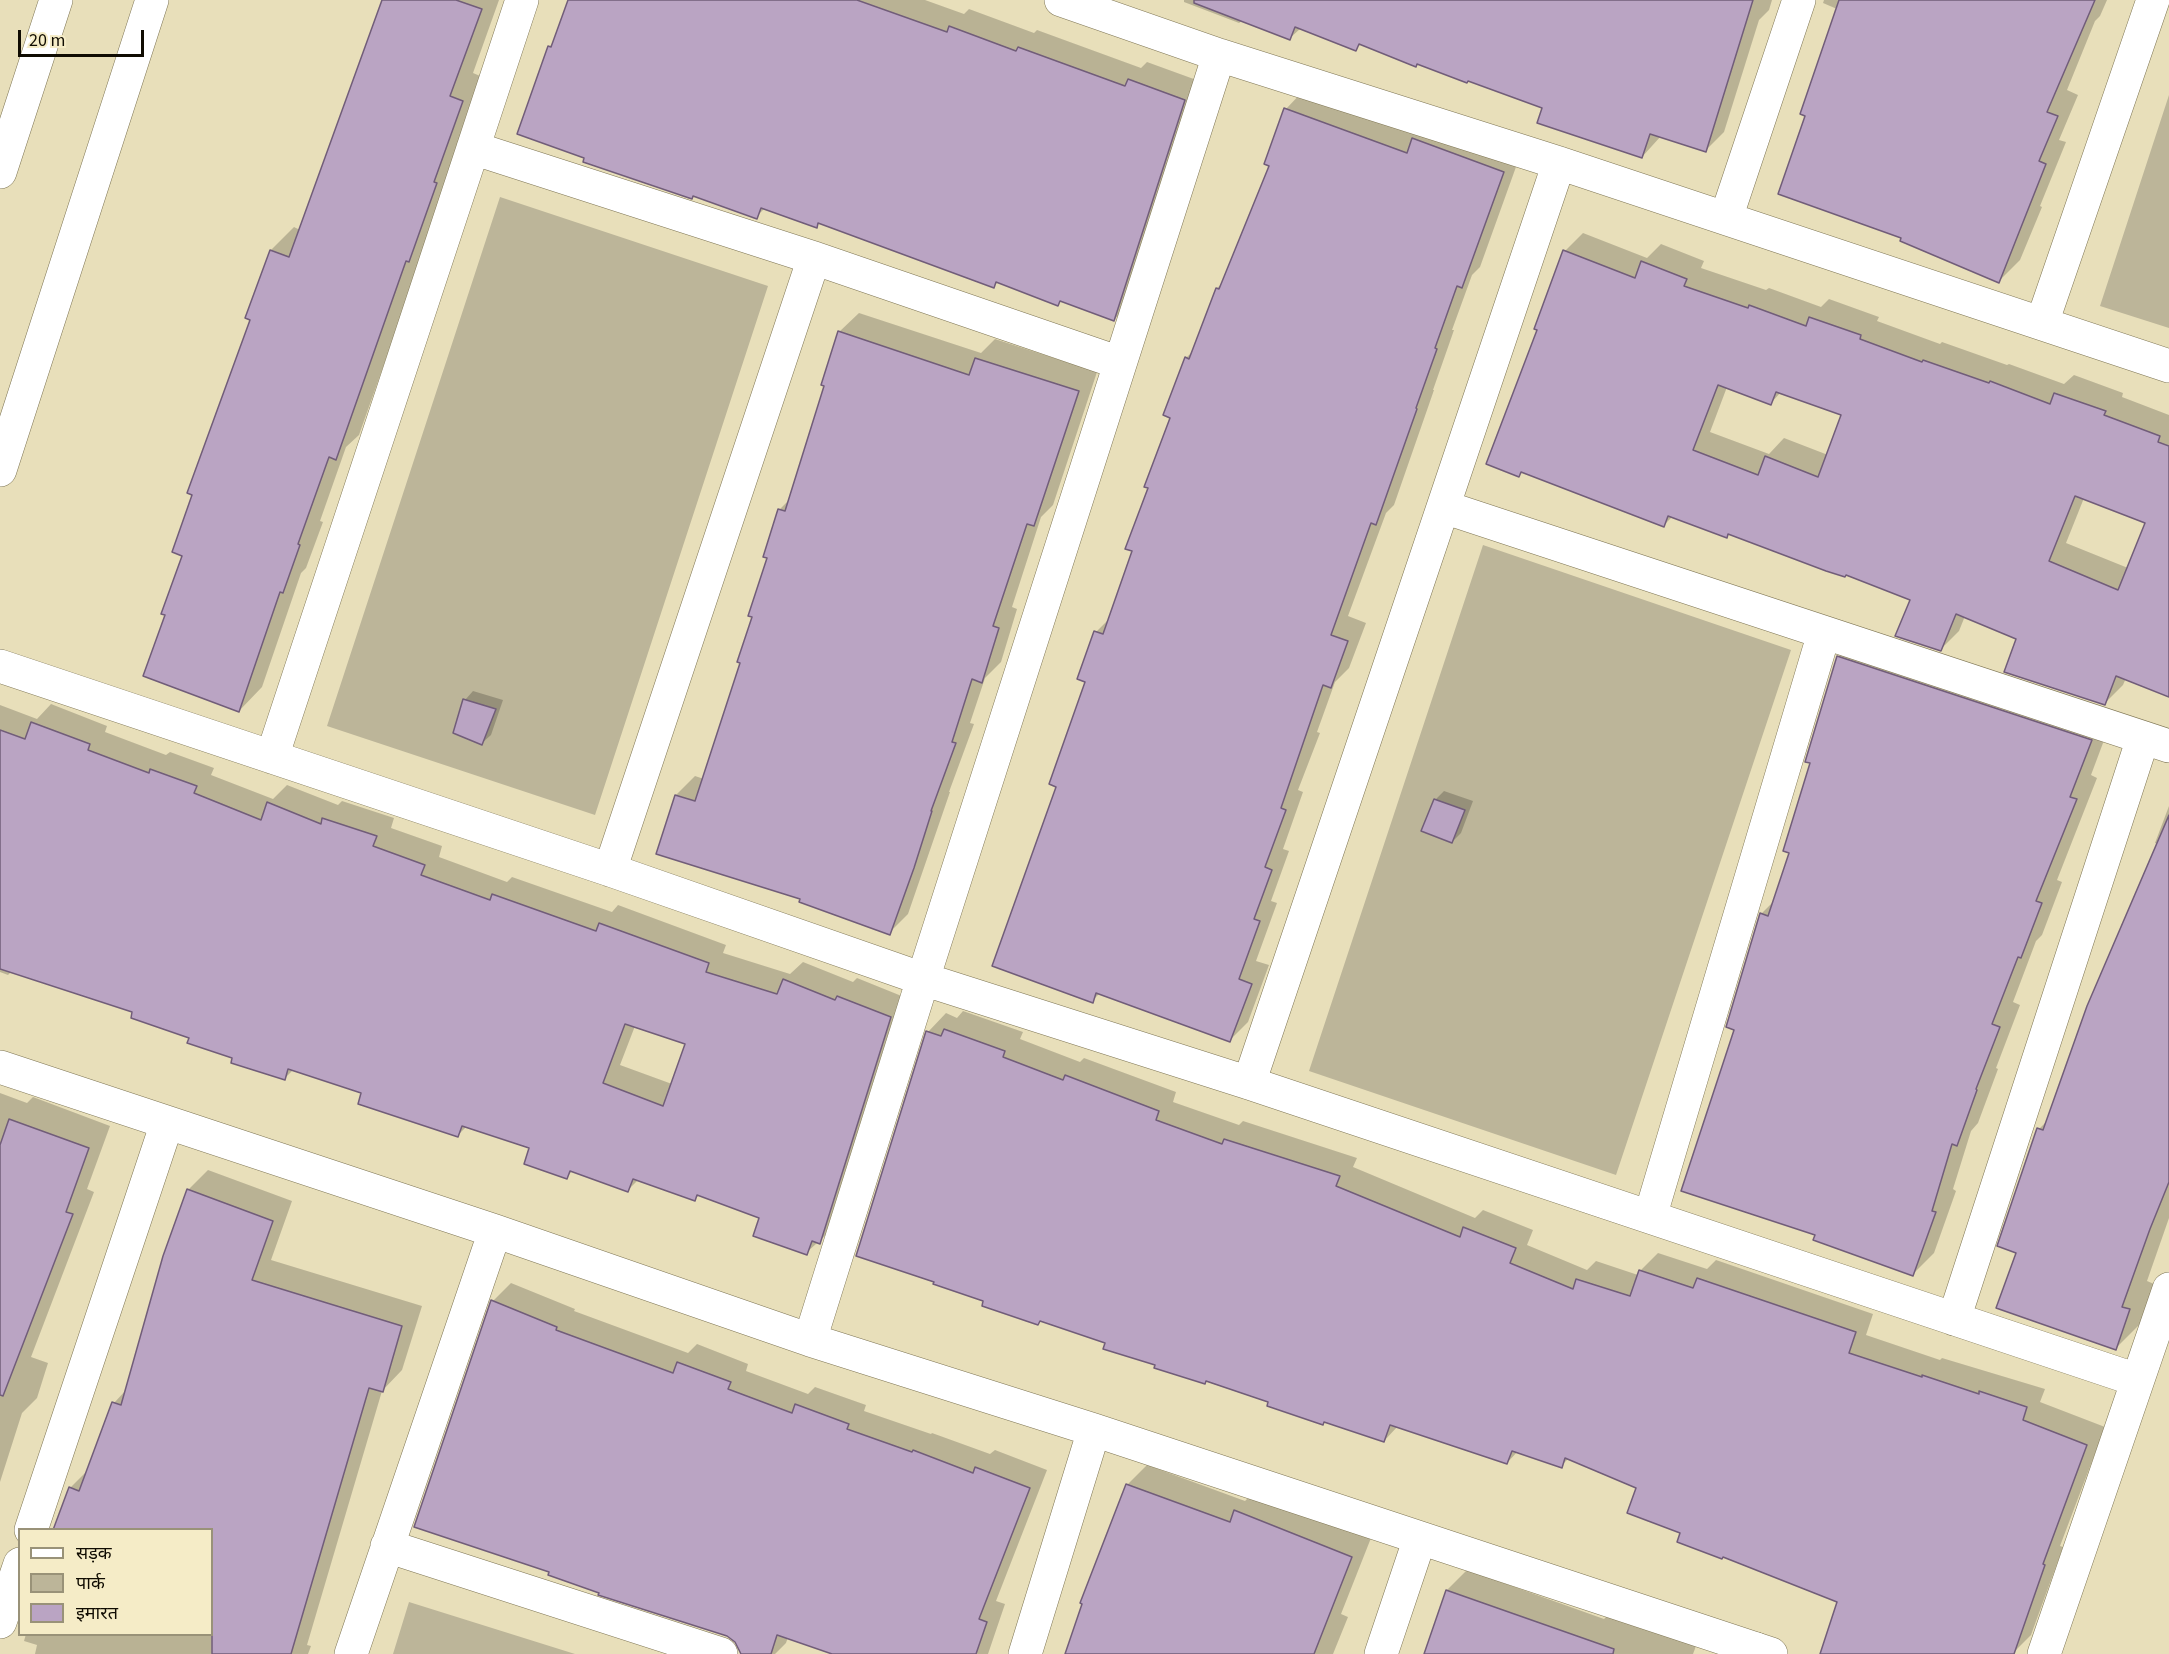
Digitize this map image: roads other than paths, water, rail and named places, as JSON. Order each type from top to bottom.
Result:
[{"type":"street","points":[[0,172],[56,0]]},
{"type":"street","points":[[0,470],[152,0]]},
{"type":"street","points":[[272,757],[522,0]]},
{"type":"street","points":[[1061,0],[1219,55],[1559,163],[2169,366]]},
{"type":"street","points":[[1726,218],[1799,0]]},
{"type":"street","points":[[2042,323],[2153,0]]},
{"type":"street","points":[[810,1340],[922,979],[1219,55]]},
{"type":"street","points":[[473,148],[814,258],[1120,363]]},
{"type":"street","points":[[1249,1083],[1559,163]]},
{"type":"street","points":[[610,870],[814,258]]},
{"type":"street","points":[[1444,507],[2156,742],[1954,1319]]},
{"type":"street","points":[[1650,1217],[1824,633]]},
{"type":"street","points":[[0,666],[610,870],[922,979],[1249,1083],[2137,1380]]},
{"type":"street","points":[[0,1067],[495,1231],[810,1340],[1094,1430],[1760,1652]]},
{"type":"street","points":[[32,1528],[167,1123]]},
{"type":"street","points":[[351,1654],[495,1231]]},
{"type":"street","points":[[2044,1654],[2169,1288]]},
{"type":"street","points":[[1025,1654],[1094,1430]]},
{"type":"street","points":[[1381,1654],[1420,1538]]},
{"type":"street","points":[[387,1546],[721,1654]]},
{"type":"street","points":[[0,1622],[18,1570]]}]
